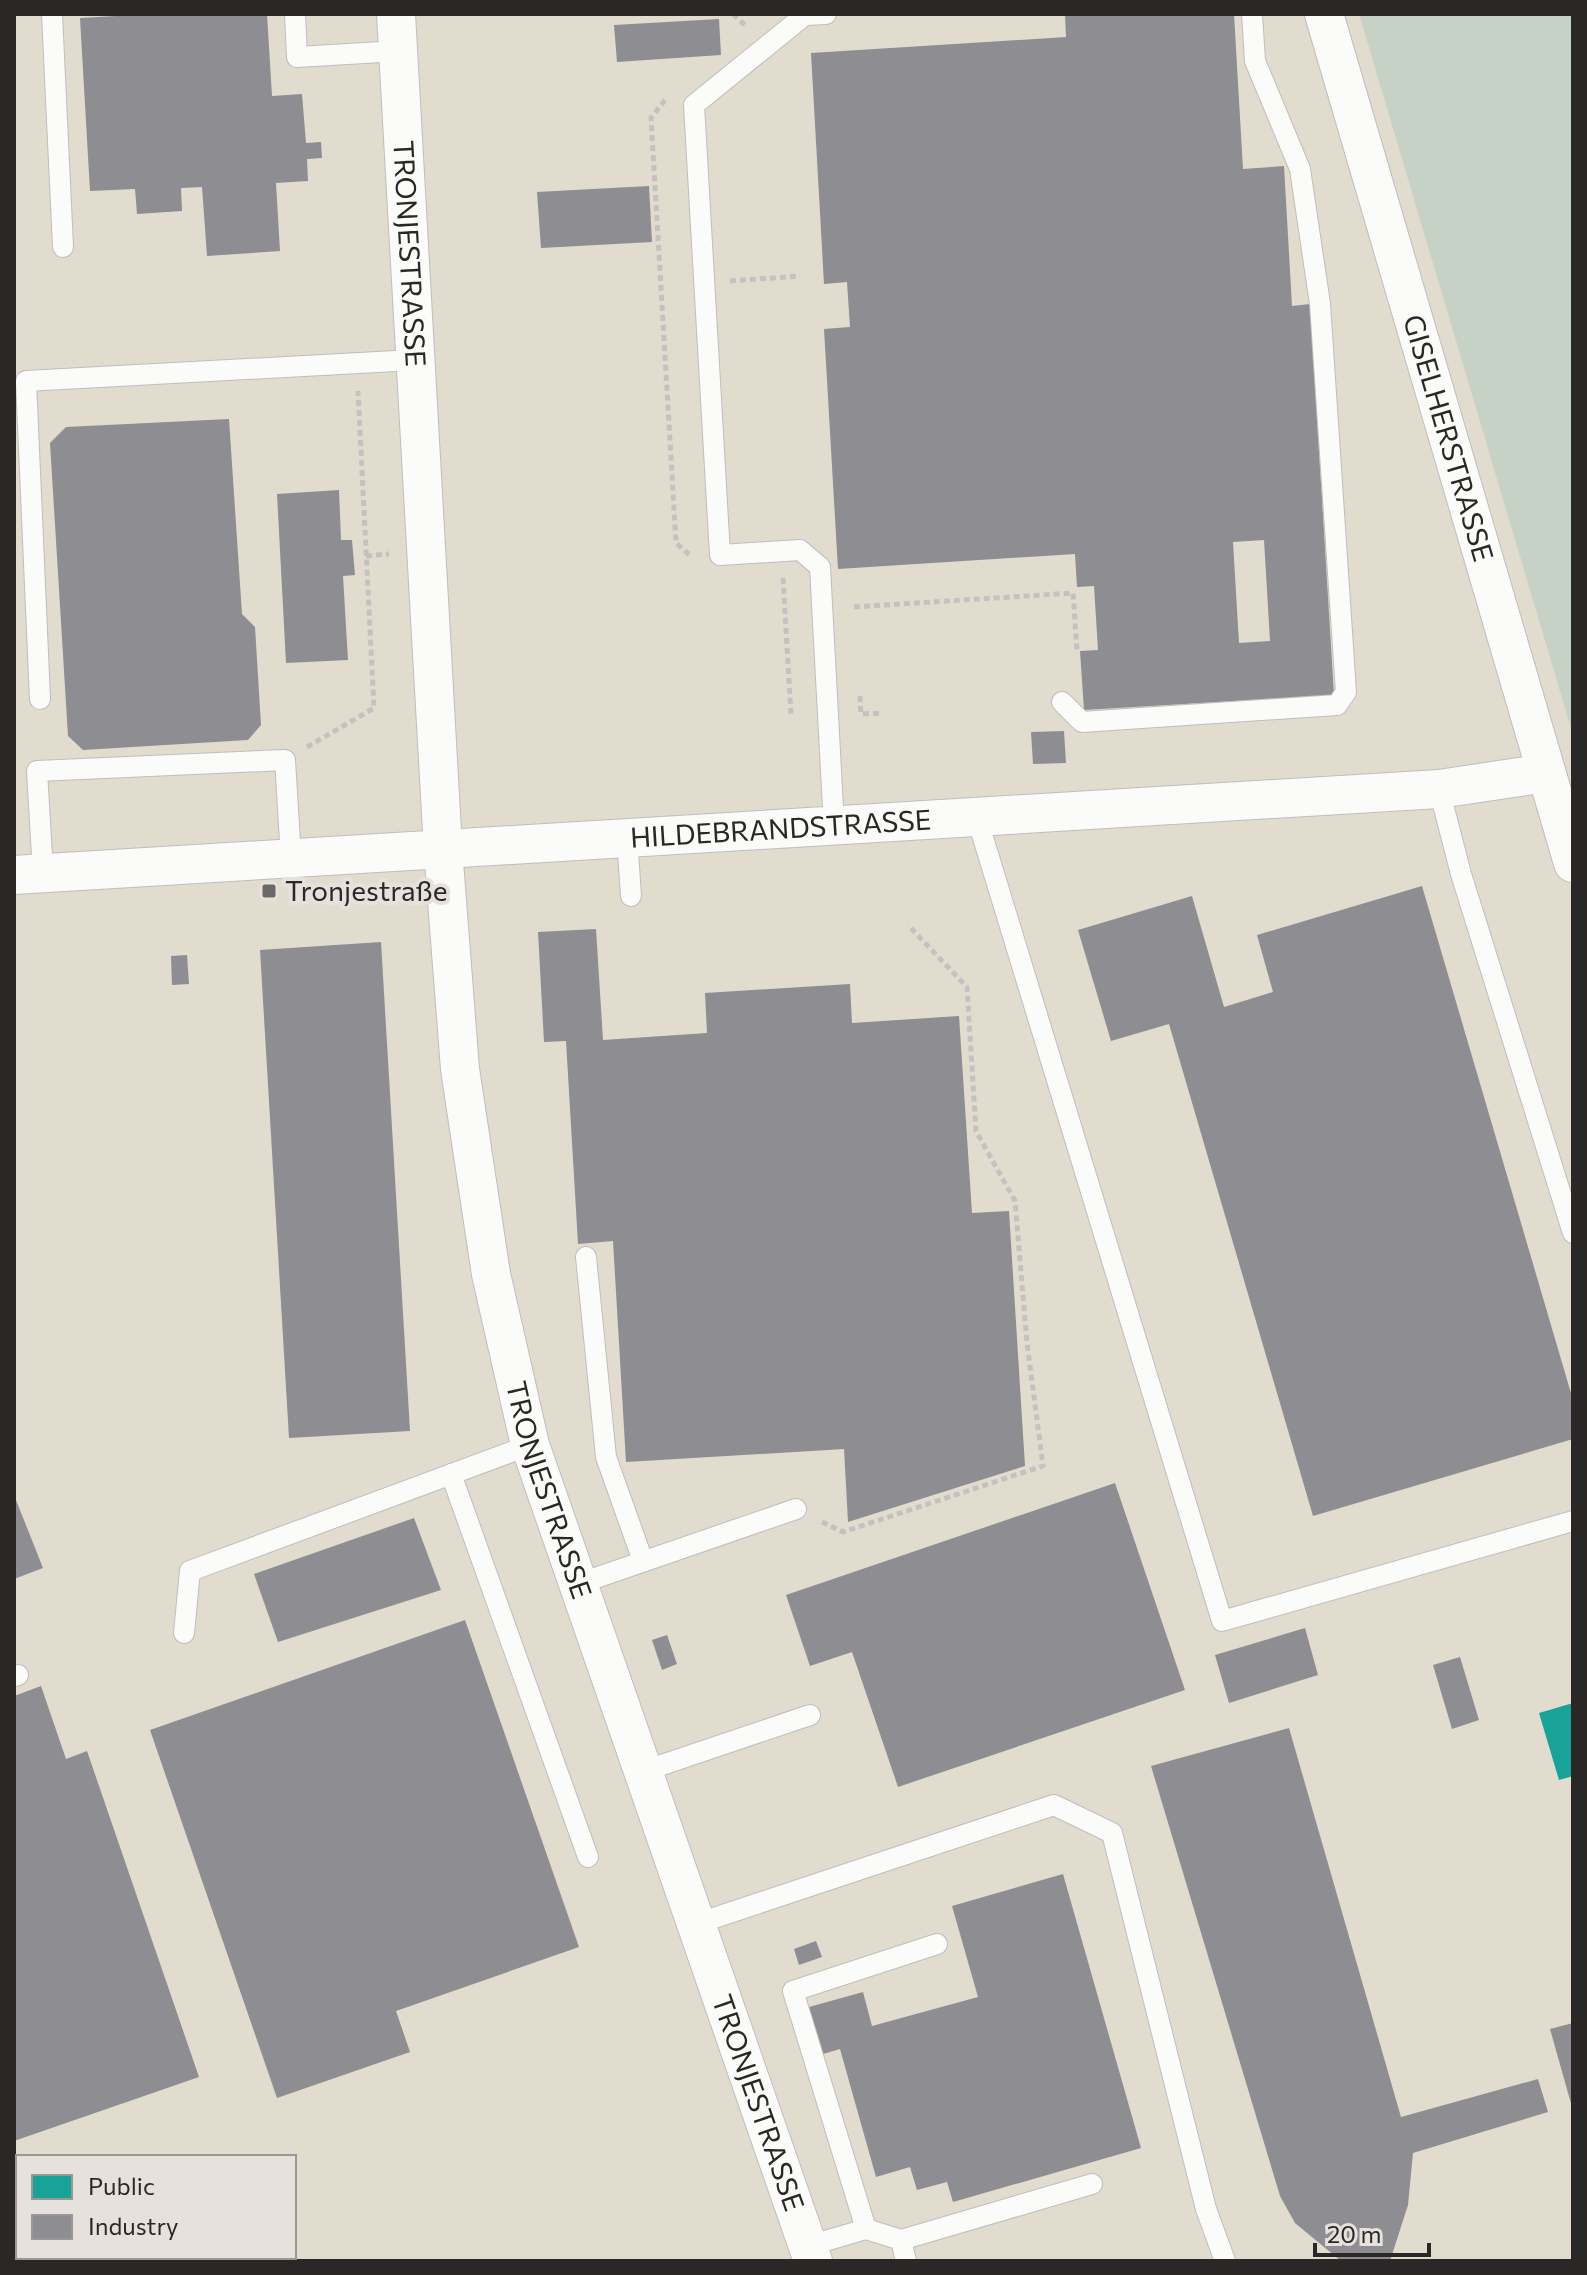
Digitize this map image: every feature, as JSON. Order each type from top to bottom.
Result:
[{"type":"street","name":"GISELHERSTRASSE","points":[[1324,14],[1573,863]]},
{"type":"street","name":"TRONJESTRASSE","points":[[397,32],[443,849],[460,1069],[491,1274],[530,1445],[581,1583],[811,2253]]},
{"type":"street","name":"HILDEBRANDSTRASSE","points":[[29,874],[1439,789],[1546,773]]},
{"type":"lane","points":[[52,14],[63,247]]},
{"type":"lane","points":[[295,14],[297,57],[397,32]]},
{"type":"lane","points":[[826,14],[805,15],[694,105],[720,555],[800,550],[820,567],[834,826]]},
{"type":"lane","points":[[1062,702],[1082,722],[1337,705],[1346,692],[1320,304],[1300,169],[1255,61],[1252,14]]},
{"type":"lane","points":[[40,699],[26,381],[414,360]]},
{"type":"lane","points":[[29,874],[37,771],[285,760],[291,858]]},
{"type":"lane","points":[[1439,789],[1461,874],[1573,1233]]},
{"type":"lane","points":[[977,818],[1222,1621],[1573,1521]]},
{"type":"lane","points":[[627,837],[631,896]]},
{"type":"lane","points":[[586,1257],[606,1457],[643,1561]]},
{"type":"lane","points":[[184,1633],[190,1571],[530,1445]]},
{"type":"lane","points":[[451,1474],[588,1857]]},
{"type":"lane","points":[[581,1583],[796,1509]]},
{"type":"lane","points":[[644,1771],[810,1715]]},
{"type":"lane","points":[[696,1924],[1054,1805],[1112,1833],[1206,2209],[1225,2261]]},
{"type":"lane","points":[[866,2229],[793,1991],[937,1944]]},
{"type":"lane","points":[[811,2253],[866,2229],[901,2240],[1092,2184]]},
{"type":"lane","points":[[901,2240],[906,2261]]},
{"type":"path","points":[[285,760],[374,708],[357,363]]},
{"type":"path","points":[[366,556],[382,554]]},
{"type":"path","points":[[782,569],[791,714]]},
{"type":"path","points":[[854,607],[1073,593],[1077,650]]},
{"type":"path","points":[[796,1509],[843,1532],[1043,1466],[1027,1343],[1015,1201],[976,1131],[967,987],[908,925]]},
{"type":"shaded area","points":[[14,14],[1573,14],[1573,2261],[14,2261]]},
{"type":"green space","points":[[1359,14],[1573,14],[1573,735]]},
{"type":"building: Public","points":[[1573,1703],[1573,1776],[1559,1780],[1539,1713]]},
{"type":"building: Industry","points":[[151,14],[267,14],[272,96],[302,94],[306,143],[321,142],[322,158],[307,159],[308,181],[276,183],[280,251],[207,256],[202,187],[181,188],[182,211],[137,214],[135,189],[90,191],[80,18]]},
{"type":"building: Industry","points":[[1065,14],[1234,14],[1243,169],[1284,166],[1292,306],[1310,304],[1334,695],[1084,710],[1080,651],[1098,650],[1094,586],[1077,587],[1075,554],[838,569],[824,329],[850,327],[847,282],[824,284],[811,53],[1066,37]],"holes":[[[1264,540],[1270,641],[1239,643],[1233,542]]]},
{"type":"building: Industry","points":[[719,19],[721,55],[617,62],[614,25]]},
{"type":"building: Industry","points":[[649,186],[652,242],[541,248],[537,192]]},
{"type":"building: Industry","points":[[229,419],[242,614],[255,627],[261,725],[248,740],[83,750],[68,736],[50,443],[66,427]]},
{"type":"building: Industry","points":[[339,490],[341,540],[352,540],[355,575],[343,576],[348,660],[286,663],[277,494]]},
{"type":"building: Industry","points":[[1064,731],[1066,763],[1033,764],[1031,732]]},
{"type":"building: Industry","points":[[1422,886],[1573,1400],[1573,1439],[1313,1516],[1169,1024],[1111,1041],[1078,930],[1192,896],[1224,1007],[1273,992],[1257,935]]},
{"type":"building: Industry","points":[[596,929],[603,1040],[707,1033],[705,993],[850,984],[852,1023],[959,1016],[972,1213],[1009,1211],[1025,1466],[848,1522],[844,1449],[626,1462],[613,1241],[578,1244],[566,1041],[544,1042],[538,932]]},
{"type":"building: Industry","points":[[381,942],[410,1431],[289,1438],[260,950]]},
{"type":"building: Industry","points":[[187,955],[189,984],[172,985],[171,956]]},
{"type":"building: Industry","points":[[1115,1483],[1185,1690],[898,1787],[852,1652],[810,1666],[786,1595]]},
{"type":"building: Industry","points":[[14,1495],[43,1568],[14,1579]]},
{"type":"building: Industry","points":[[414,1518],[441,1590],[278,1642],[254,1574]]},
{"type":"building: Industry","points":[[465,1620],[579,1947],[396,2011],[410,2052],[277,2098],[150,1730]]},
{"type":"building: Industry","points":[[1305,1628],[1318,1675],[1229,1703],[1215,1655]]},
{"type":"building: Industry","points":[[667,1635],[677,1664],[662,1670],[652,1640]]},
{"type":"building: Industry","points":[[1460,1657],[1479,1720],[1452,1729],[1433,1665]]},
{"type":"building: Industry","points":[[41,1686],[66,1759],[87,1751],[199,2077],[14,2141],[14,1696]]},
{"type":"building: Industry","points":[[1289,1728],[1401,2117],[1538,2079],[1548,2112],[1413,2153],[1408,2205],[1390,2261],[1341,2261],[1295,2223],[1280,2196],[1151,1766]]},
{"type":"building: Industry","points":[[1063,1874],[1141,2148],[953,2202],[947,2182],[917,2190],[910,2167],[876,2177],[840,2049],[823,2054],[809,2007],[863,1992],[872,2026],[978,1997],[952,1906]]},
{"type":"building: Industry","points":[[816,1941],[822,1957],[799,1965],[794,1949]]},
{"type":"building: Industry","points":[[1573,2023],[1573,2107],[1572,2107],[1550,2029]]},
{"type":"building: Industry","points":[[258,2259],[258,2261],[120,2261]]},
{"type":"place","name":"Tronjestraße","points":[[269,891]]}]
